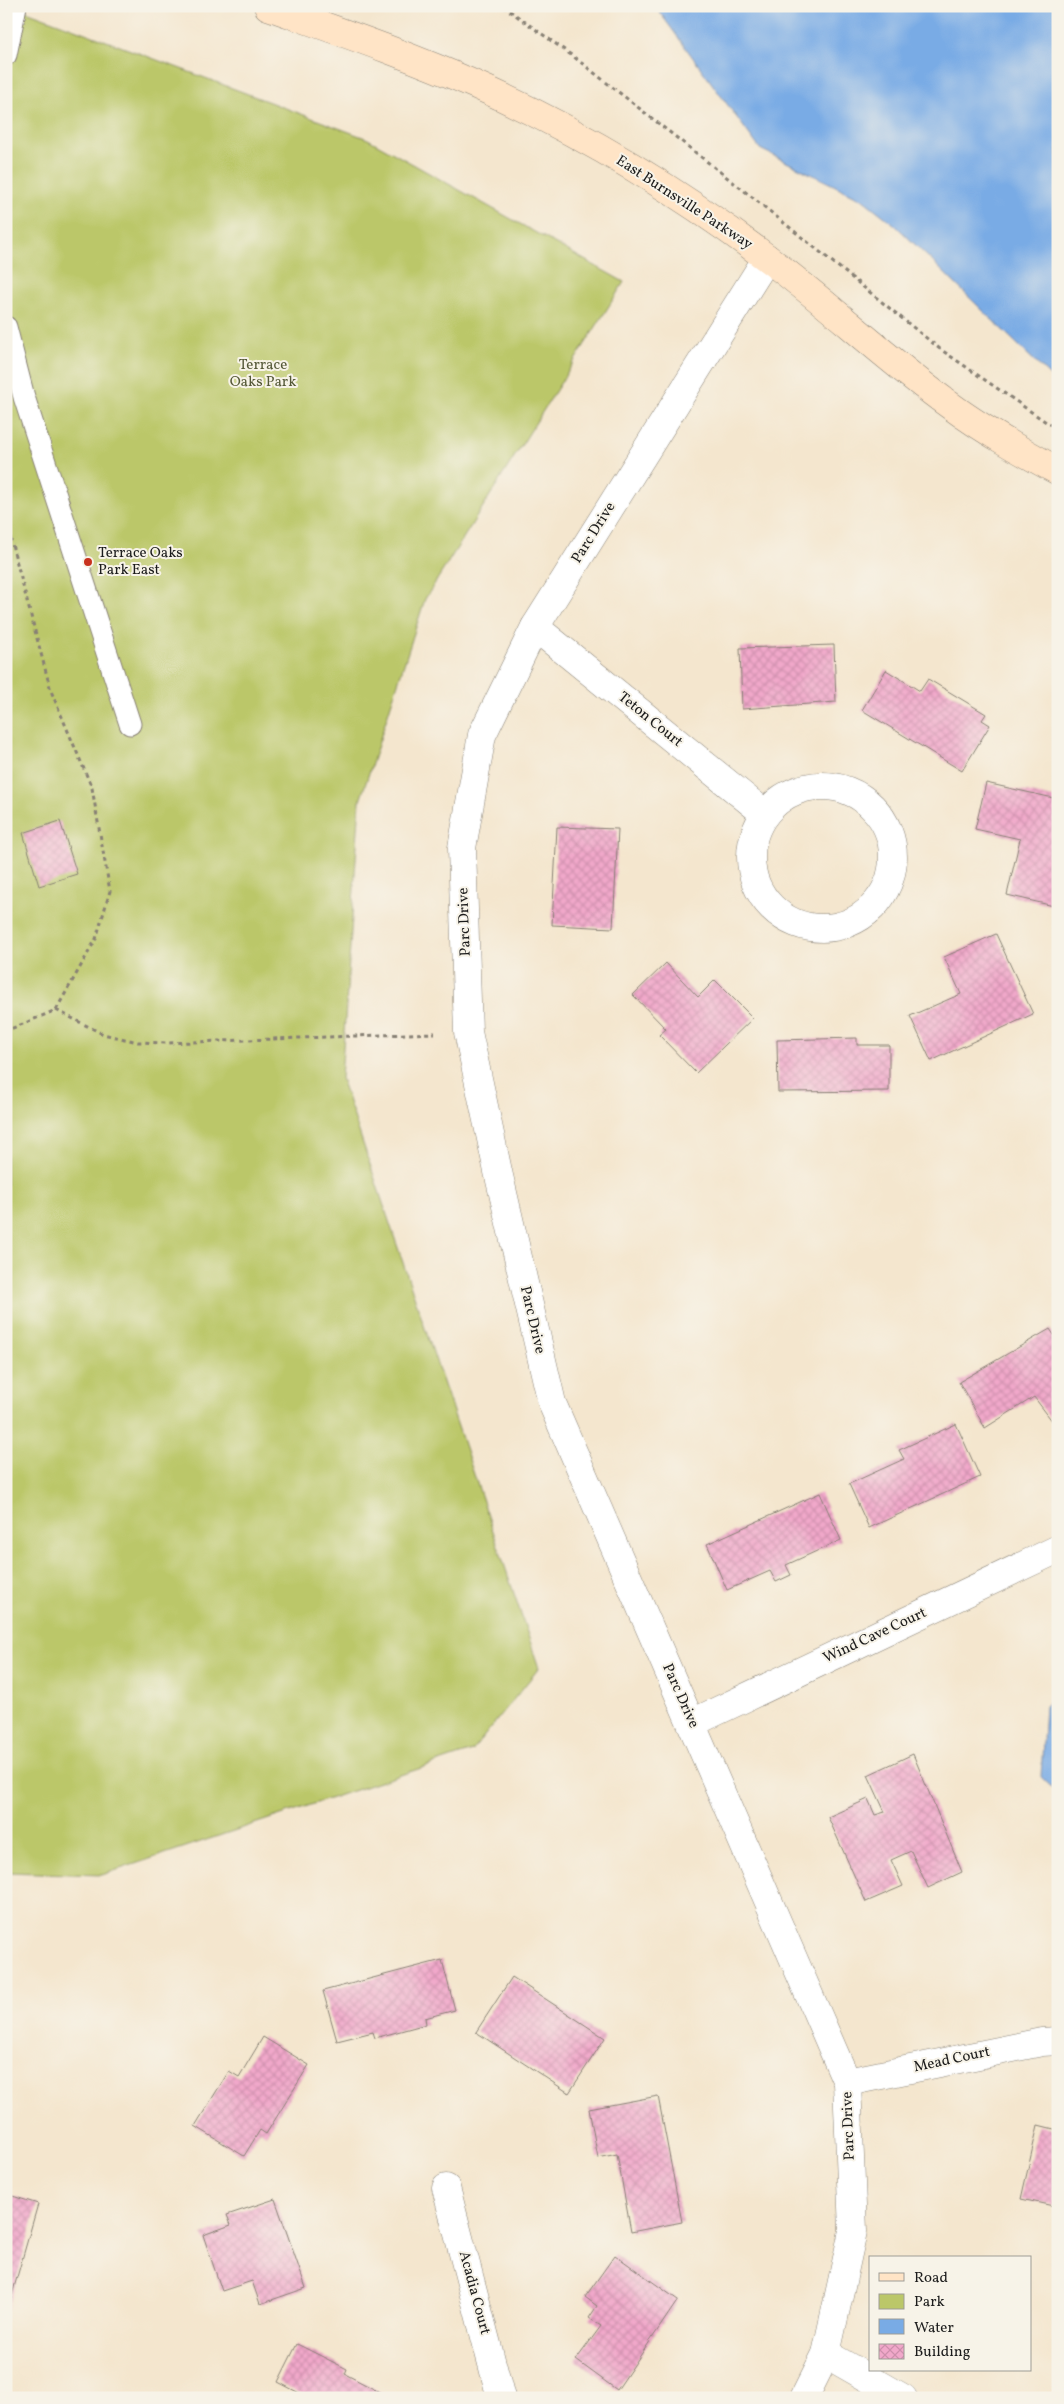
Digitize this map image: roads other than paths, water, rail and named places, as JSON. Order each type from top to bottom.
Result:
[{"type":"street","name":"East Burnsville Parkway","points":[[268,6],[410,57],[477,86],[562,127],[635,169],[767,258],[952,407],[1017,449],[1058,472]]},
{"type":"street","name":"Parc Drive","points":[[767,258],[535,627],[482,735],[462,848],[468,1032],[499,1176],[552,1403],[847,2082],[853,2231],[826,2354],[804,2398]]},
{"type":"street","name":"Teton Court","points":[[535,627],[764,813]]},
{"type":"street","points":[[811,786],[840,787],[865,799],[884,820],[893,847],[892,874],[879,900],[858,918],[832,928],[804,926],[779,914],[760,893],[751,867],[752,838],[764,813],[785,795],[811,786]]},
{"type":"street","name":"Wind Cave Court","points":[[692,1723],[1058,1549]]},
{"type":"street","name":"Mead Court","points":[[847,2082],[1042,2042],[1058,2041]]},
{"type":"street","name":"Acadia Court","points":[[446,2188],[501,2398]]},
{"type":"street","points":[[826,2354],[903,2398]]},
{"type":"lane","points":[[6,56],[16,6]]},
{"type":"lane","points":[[6,327],[24,397],[130,724]]},
{"type":"water","points":[[655,6],[1058,6],[1058,381],[1053,379],[894,224],[862,199],[760,149]]},
{"type":"water","points":[[1058,1693],[1058,1793],[1041,1777],[1045,1706]]},
{"type":"place","name":"Terrace Oaks Park East","points":[[88,562]]},
{"type":"park label","name":"Terrace Oaks Park","points":[[263,374]]}]
